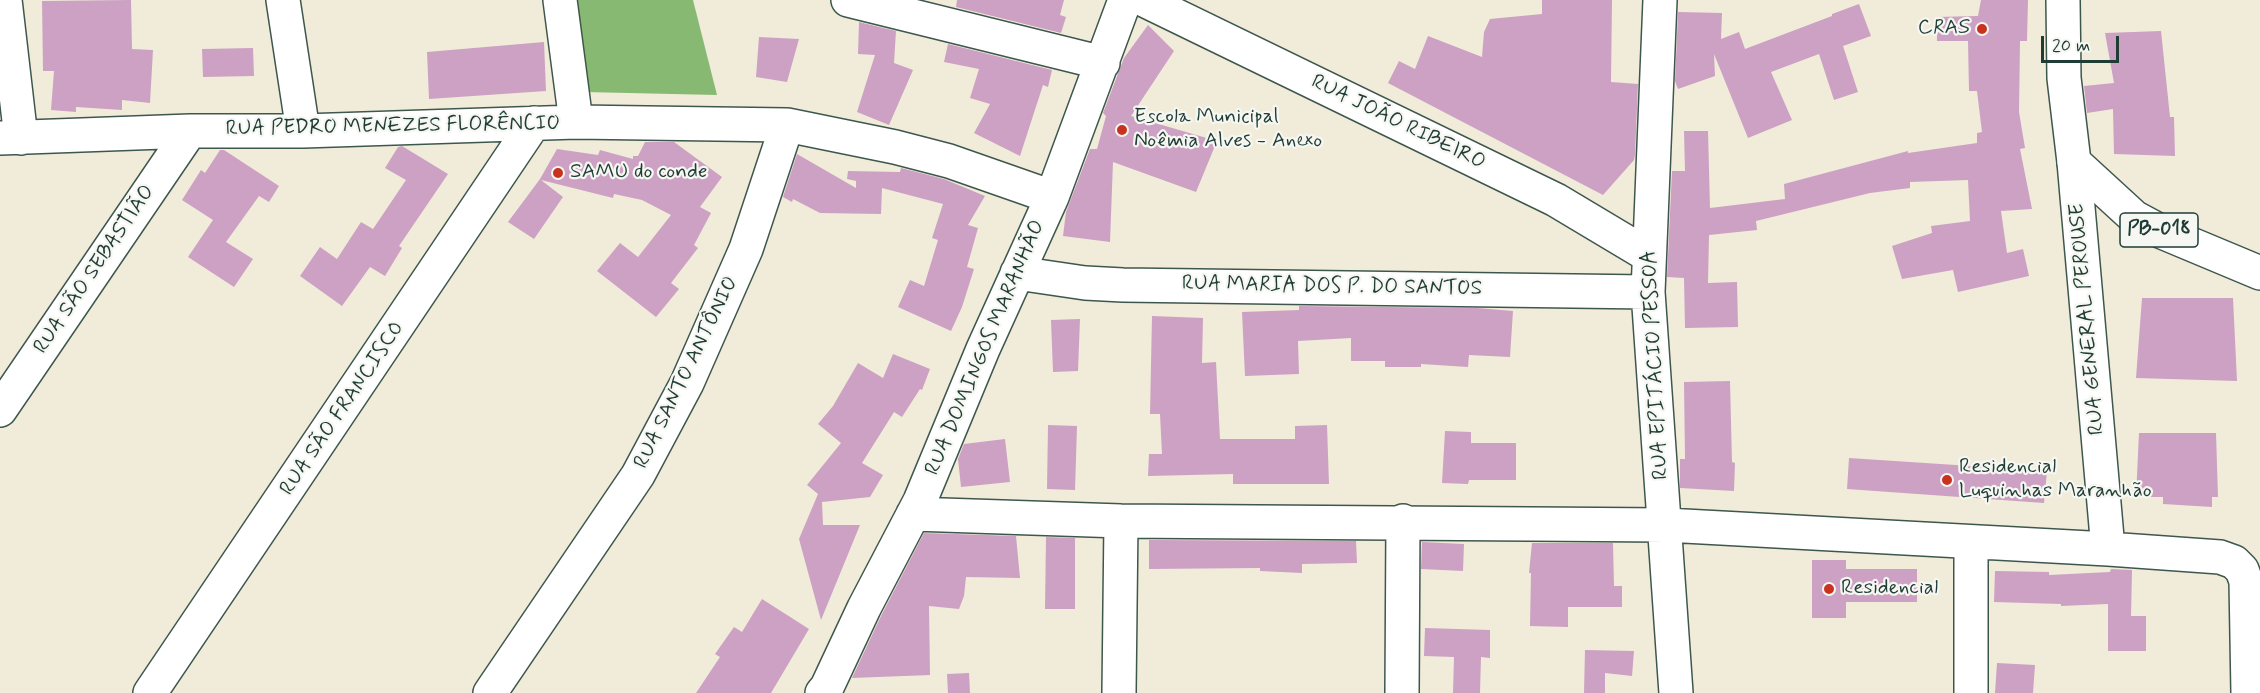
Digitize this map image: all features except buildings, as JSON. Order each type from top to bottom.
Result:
[{"type":"street","points":[[5,0],[10,138]]},
{"type":"street","points":[[283,0],[303,131]]},
{"type":"street","points":[[560,0],[576,122]]},
{"type":"street","points":[[848,0],[1103,63]]},
{"type":"street","name":"RUA DOMINGOS MARANHÃO","points":[[826,691],[864,608],[913,514],[1052,197],[1125,0]]},
{"type":"street","name":"RUA JOÃO RIBEIRO","points":[[1144,0],[1556,200],[1648,255]]},
{"type":"street","name":"RUA EPITÁCIO PESSOA","points":[[1660,0],[1648,292],[1676,693]]},
{"type":"street","name":"RUA GENERAL PEROUSE","points":[[2063,0],[2064,78],[2074,162],[2108,549]]},
{"type":"street","name":"RUA PEDRO MENEZES FLORÊNCIO","points":[[10,138],[190,131],[303,131],[576,122],[787,125],[895,147],[949,161],[1052,197]]},
{"type":"street","name":"RUA SÃO FRANCISCO","points":[[150,693],[534,123]]},
{"type":"street","name":"RUA SANTO ANTÔNIO","points":[[490,693],[638,475],[681,393],[714,325],[746,249],[787,125]]},
{"type":"street","name":"RUA SÃO SEBASTIÃO","points":[[0,410],[190,131]]},
{"type":"street","name":"PB-018","points":[[2074,162],[2134,217],[2162,232],[2260,273]]},
{"type":"street","name":"RUA MARIA DOS P. DO SANTOS","points":[[1017,273],[1085,283],[1117,285],[1648,292]]},
{"type":"street","points":[[913,514],[1121,521],[1666,525],[2220,557],[2234,561],[2242,570],[2248,596],[2248,693]]},
{"type":"street","points":[[1119,693],[1121,521]]},
{"type":"street","points":[[1402,693],[1403,522]]},
{"type":"street","points":[[1971,543],[1971,693]]},
{"type":"green space","points":[[572,0],[693,0],[717,95],[584,92]]},
{"type":"place","name":"CRAS","points":[[1982,29]]},
{"type":"place","name":"Escola Municipal Noêmia Alves - Anexo","points":[[1122,130]]},
{"type":"place","name":"SAMU do conde","points":[[558,173]]},
{"type":"place","name":"Residencial Luquinhas Maranhão","points":[[1947,480]]},
{"type":"place","name":"Residencial","points":[[1829,589]]}]
